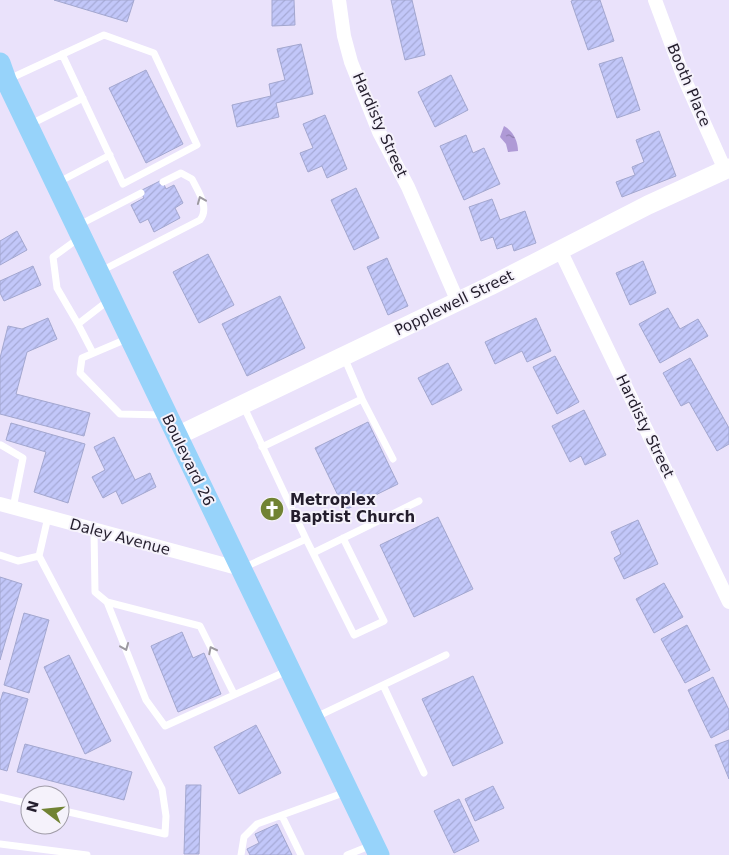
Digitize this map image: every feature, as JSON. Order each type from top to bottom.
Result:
[{"type":"main road","name":"Boulevard 26","points":[[3,72],[129,338],[377,850]]},
{"type":"street","name":"Hardisty Street","points":[[339,0],[344,36],[351,62],[380,132],[408,186],[458,302]]},
{"type":"street","name":"Booth Place","points":[[655,0],[684,78],[727,169]]},
{"type":"street","name":"Popplewell Street","points":[[177,436],[458,302],[648,205],[727,169]]},
{"type":"street","name":"Hardisty Street","points":[[560,250],[729,602]]},
{"type":"street","name":"Daley Avenue","points":[[6,506],[241,569]]},
{"type":"lane","points":[[3,72],[62,54],[104,35],[154,54],[197,145],[123,184],[62,54]]},
{"type":"lane","points":[[28,126],[83,98]]},
{"type":"lane","points":[[56,183],[110,155]]},
{"type":"lane","points":[[98,272],[162,241],[200,220],[204,215],[205,209],[192,179],[186,174],[181,173],[163,182]]},
{"type":"lane","points":[[93,353],[57,288],[53,257],[79,231],[128,199],[141,193]]},
{"type":"lane","points":[[78,324],[111,299]]},
{"type":"lane","points":[[129,338],[82,358],[80,373],[120,414],[167,415]]},
{"type":"lane","points":[[343,356],[362,399],[393,459]]},
{"type":"lane","points":[[262,447],[362,399]]},
{"type":"lane","points":[[243,404],[354,636],[384,621],[343,538]]},
{"type":"lane","points":[[1,445],[23,458],[6,506]]},
{"type":"lane","points":[[313,553],[419,501]]},
{"type":"lane","points":[[48,517],[39,556],[162,789],[166,816],[165,834],[70,812]]},
{"type":"lane","points":[[94,530],[95,592],[107,602],[200,626],[234,694]]},
{"type":"lane","points":[[241,569],[306,539]]},
{"type":"lane","points":[[0,555],[18,561],[39,556]]},
{"type":"lane","points":[[107,602],[146,700],[165,726],[290,670]]},
{"type":"lane","points":[[313,718],[446,655]]},
{"type":"lane","points":[[383,685],[424,773]]},
{"type":"lane","points":[[241,855],[244,837],[257,824],[348,791]]},
{"type":"lane","points":[[0,797],[20,802]]},
{"type":"lane","points":[[282,816],[301,855]]},
{"type":"lane","points":[[0,844],[87,855]]},
{"type":"lane","points":[[347,855],[377,850]]},
{"type":"water","points":[[504,126],[514,137],[518,151],[508,152],[506,144],[500,137]]},
{"type":"building","points":[[54,0],[134,0],[127,22]]},
{"type":"building","points":[[272,0],[294,0],[295,25],[272,26]]},
{"type":"building","points":[[391,0],[412,0],[425,55],[405,60]]},
{"type":"building","points":[[600,0],[614,41],[588,50],[571,1]]},
{"type":"building","points":[[301,44],[313,94],[276,103],[279,117],[237,127],[232,105],[271,96],[269,84],[285,80],[277,49]]},
{"type":"building","points":[[622,57],[640,110],[617,118],[599,64]]},
{"type":"building","points":[[146,70],[183,144],[146,163],[109,88]]},
{"type":"building","points":[[451,75],[468,110],[435,127],[418,92]]},
{"type":"building","points":[[325,115],[347,169],[327,178],[322,166],[308,172],[300,153],[313,148],[303,124]]},
{"type":"building","points":[[659,131],[676,176],[622,197],[616,182],[635,175],[632,167],[644,162],[636,140]]},
{"type":"building","points":[[466,135],[473,153],[484,148],[500,184],[464,200],[440,146]]},
{"type":"building","points":[[162,180],[166,189],[174,185],[183,203],[175,208],[180,218],[154,232],[148,219],[140,223],[131,205],[144,198],[140,191]]},
{"type":"building","points":[[356,188],[379,238],[354,250],[331,200]]},
{"type":"building","points":[[492,199],[500,220],[525,211],[536,243],[514,251],[512,244],[497,249],[493,237],[481,241],[469,207]]},
{"type":"building","points":[[17,231],[27,250],[0,265],[0,241]]},
{"type":"building","points":[[208,254],[234,305],[199,323],[173,272]]},
{"type":"building","points":[[387,258],[408,306],[388,315],[367,267]]},
{"type":"building","points":[[643,261],[656,293],[630,305],[616,273]]},
{"type":"building","points":[[33,266],[41,285],[4,301],[0,293],[0,281]]},
{"type":"building","points":[[280,296],[305,348],[247,376],[222,324]]},
{"type":"building","points":[[668,308],[680,329],[698,319],[708,336],[660,363],[639,324]]},
{"type":"building","points":[[48,318],[57,339],[27,352],[16,394],[90,413],[84,436],[0,414],[0,358],[8,326],[22,329]]},
{"type":"building","points":[[536,318],[551,351],[527,362],[522,351],[495,364],[485,342]]},
{"type":"building","points":[[555,356],[579,402],[557,414],[533,367]]},
{"type":"building","points":[[690,358],[729,428],[729,444],[717,451],[689,402],[681,406],[663,373]]},
{"type":"building","points":[[448,363],[462,390],[432,405],[418,378]]},
{"type":"building","points":[[584,410],[606,455],[585,465],[581,456],[570,462],[552,426]]},
{"type":"building","points":[[368,422],[398,484],[345,510],[315,448]]},
{"type":"building","points":[[11,423],[85,444],[68,503],[34,492],[46,452],[6,440]]},
{"type":"building","points":[[114,437],[135,480],[150,473],[156,487],[122,504],[116,491],[103,498],[92,477],[105,470],[94,447]]},
{"type":"building","points":[[438,517],[473,589],[414,617],[380,545]]},
{"type":"building","points":[[638,520],[658,564],[624,579],[614,558],[621,554],[611,532]]},
{"type":"building","points":[[0,577],[22,584],[0,660]]},
{"type":"building","points":[[664,583],[683,617],[654,633],[636,599]]},
{"type":"building","points":[[24,613],[49,620],[29,693],[4,685]]},
{"type":"building","points":[[687,625],[710,670],[685,683],[661,639]]},
{"type":"building","points":[[182,632],[193,658],[204,653],[221,694],[178,712],[151,646]]},
{"type":"building","points":[[69,655],[111,741],[85,754],[44,667]]},
{"type":"building","points":[[473,676],[503,743],[453,766],[422,699]]},
{"type":"building","points":[[713,677],[729,710],[729,729],[711,738],[688,690]]},
{"type":"building","points":[[3,692],[28,699],[7,771],[0,769],[0,702]]},
{"type":"building","points":[[256,725],[281,773],[239,794],[214,747]]},
{"type":"building","points":[[729,740],[729,779],[715,745]]},
{"type":"building","points":[[25,744],[132,772],[124,800],[17,772]]},
{"type":"building","points":[[186,785],[201,785],[199,854],[184,854]]},
{"type":"building","points":[[493,786],[504,808],[475,821],[465,799]]},
{"type":"building","points":[[459,799],[479,841],[454,853],[434,811]]},
{"type":"building","points":[[277,824],[292,855],[250,855],[247,849],[259,843],[255,834]]},
{"type":"place","name":"Metroplex Baptist Church","points":[[272,509]]}]
